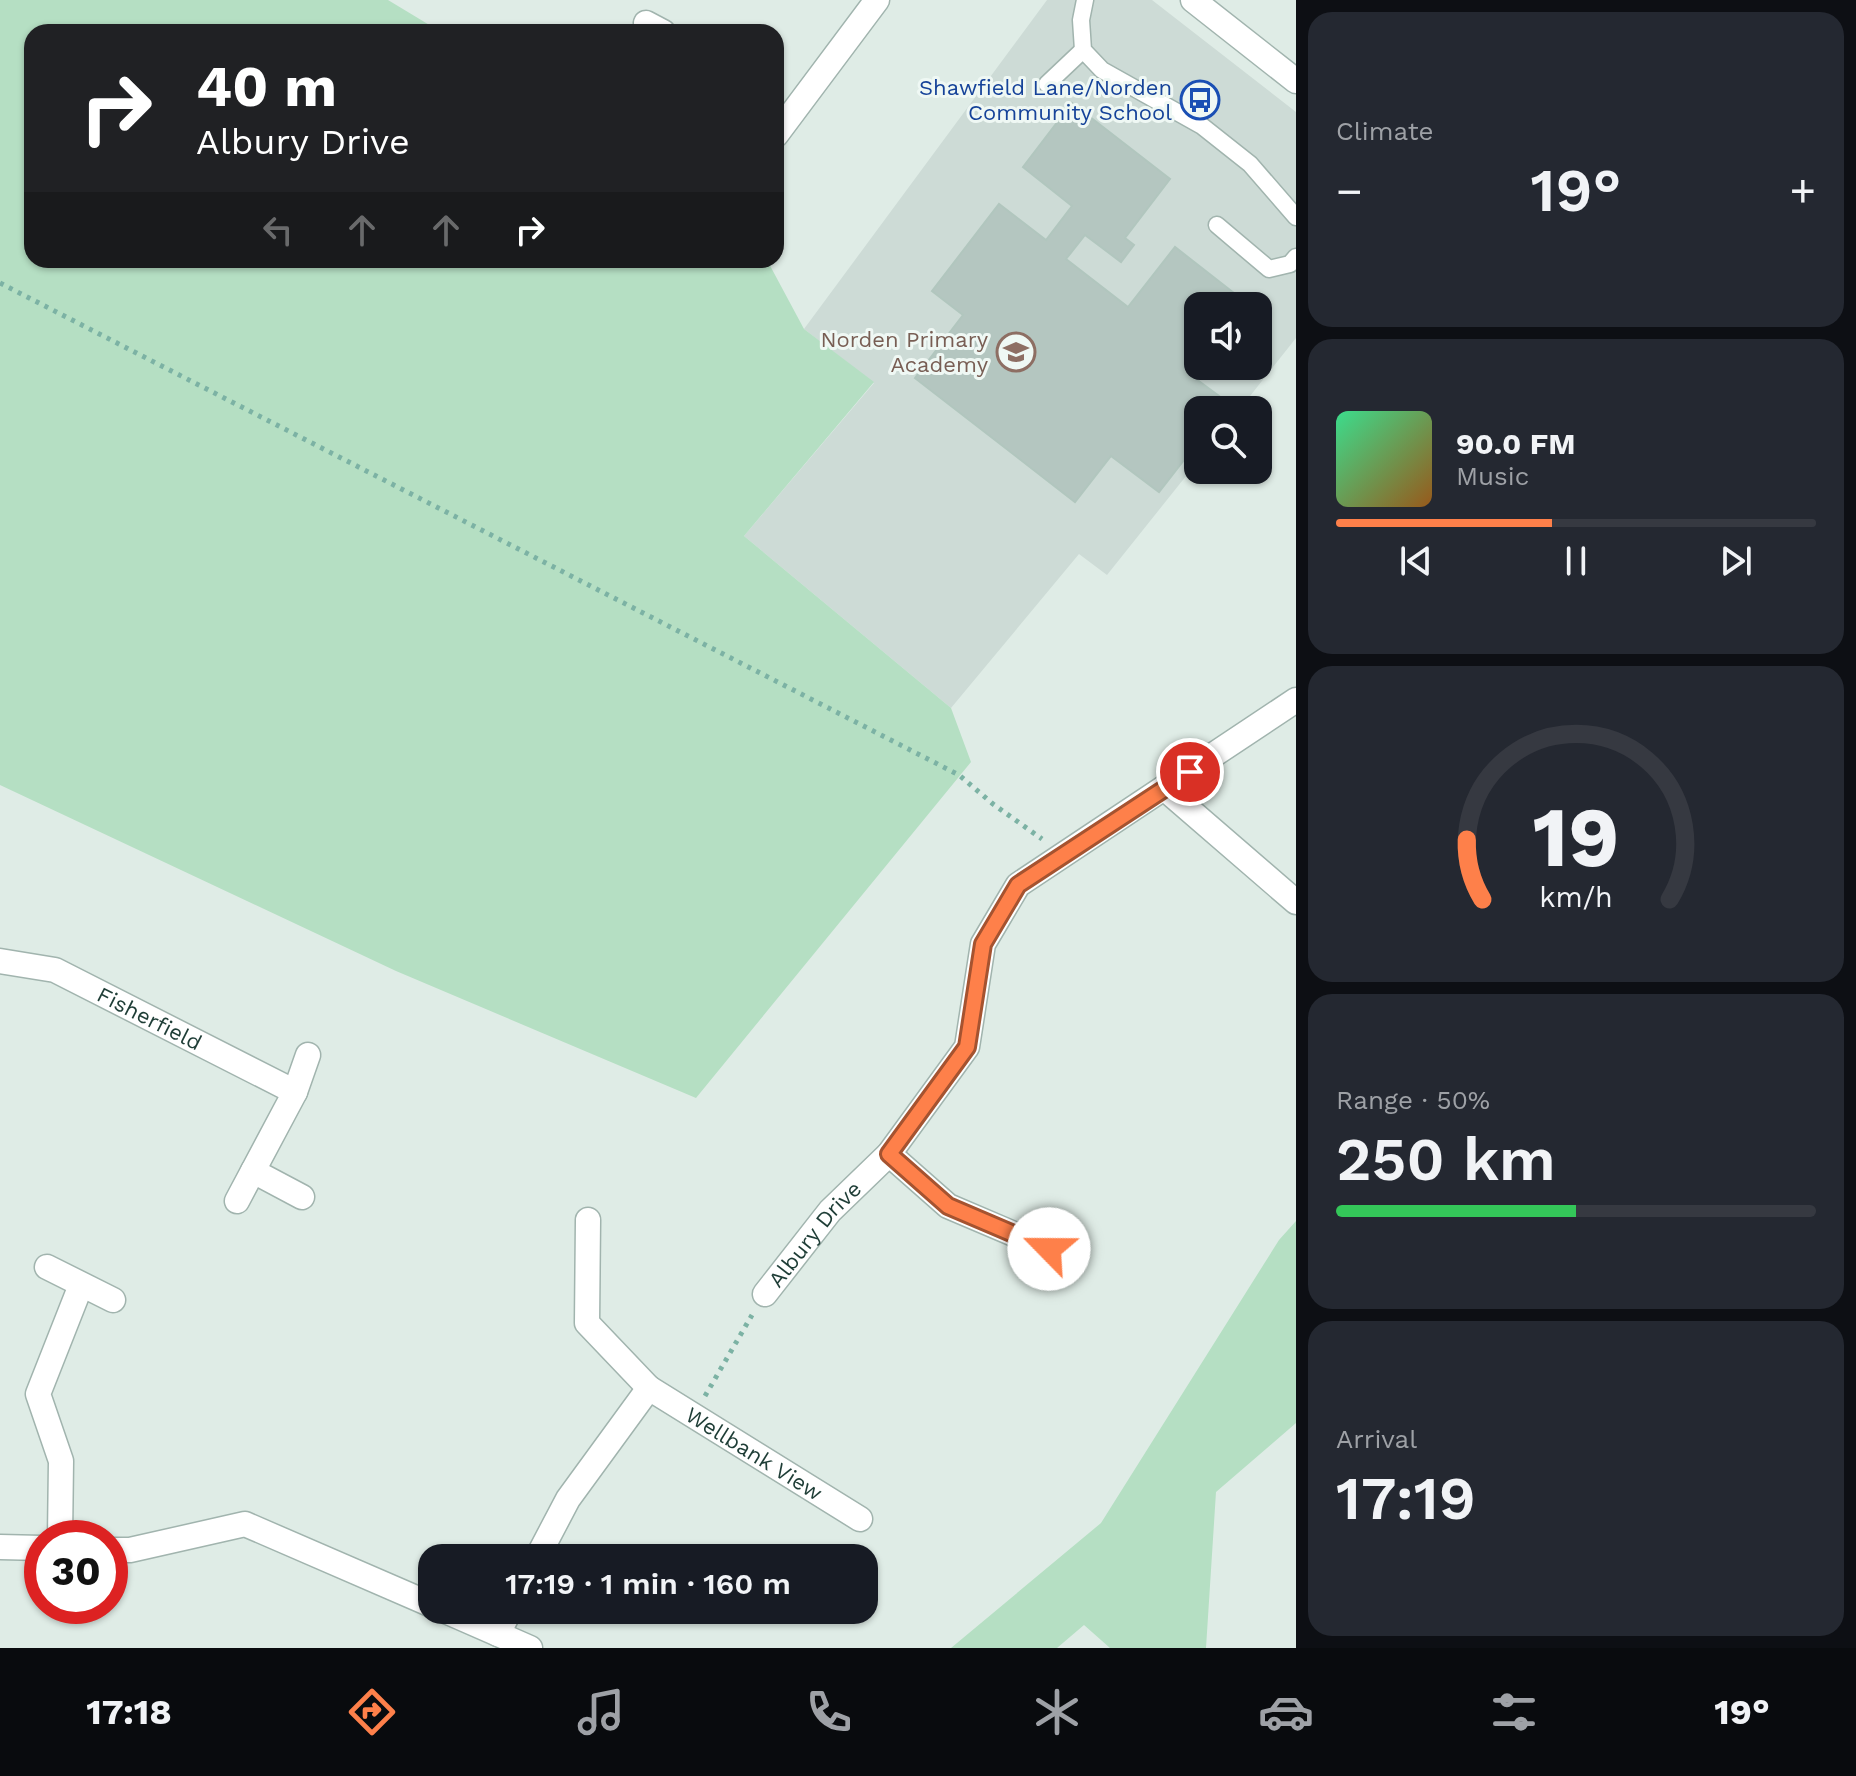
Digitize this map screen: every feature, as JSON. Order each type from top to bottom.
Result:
[{"type":"street","points":[[784,115],[877,0]]},
{"type":"street","points":[[1193,0],[1296,81]]},
{"type":"street","name":"Albury Drive","points":[[765,1294],[830,1211],[889,1154],[967,1047],[983,944],[1018,885],[1296,700]]},
{"type":"street","points":[[1164,788],[1296,902]]},
{"type":"street","name":"Fisherfield","points":[[0,961],[55,970],[295,1092]]},
{"type":"street","points":[[237,1201],[295,1092],[308,1055]]},
{"type":"street","points":[[889,1154],[948,1206],[1049,1249]]},
{"type":"street","points":[[253,1171],[302,1197]]},
{"type":"street","name":"Wellbank View","points":[[588,1220],[587,1323],[649,1388],[860,1519]]},
{"type":"street","points":[[47,1267],[113,1300]]},
{"type":"street","points":[[60,1520],[61,1461],[38,1394],[81,1285]]},
{"type":"street","points":[[544,1544],[568,1499],[649,1388]]},
{"type":"street","points":[[128,1550],[245,1524],[418,1599]]},
{"type":"street","points":[[0,1547],[24,1548]]},
{"type":"street","points":[[475,1624],[530,1648]]},
{"type":"street","points":[[498,1634],[503,1624]]},
{"type":"lane","points":[[1085,0],[1081,20],[1083,50],[1102,70],[1202,126],[1250,164],[1296,217]]},
{"type":"lane","points":[[1047,84],[1083,50]]},
{"type":"lane","points":[[1217,225],[1269,269],[1290,264],[1296,257]]},
{"type":"path","points":[[0,283],[959,775],[993,804],[1065,854]]},
{"type":"path","points":[[694,1416],[765,1294]]},
{"type":"shaded area","name":"Norden Primary Academy","points":[[1047,0],[1152,0],[1296,112],[1296,338],[1272,368],[1272,292],[1184,292],[1184,380],[1263,380],[1250,396],[1184,396],[1184,479],[1107,575],[1079,554],[951,708],[744,536],[874,383],[804,329]]},
{"type":"green space","points":[[0,0],[388,0],[428,24],[24,24],[24,268],[771,268],[804,329],[874,382],[744,536],[951,708],[971,762],[696,1098],[396,971],[0,785]]},
{"type":"green space","points":[[1296,1221],[1296,1423],[1216,1492],[1206,1648],[1110,1648],[1084,1625],[1057,1648],[951,1648],[1101,1523],[1279,1240]]},
{"type":"building","points":[[1072,103],[1170,179],[1125,238],[1134,245],[1121,262],[1085,235],[1066,259],[1128,307],[1175,247],[1233,292],[1184,292],[1184,380],[1197,380],[1219,396],[1184,396],[1184,460],[1159,492],[1111,456],[1075,502],[915,378],[963,315],[932,291],[999,204],[1046,240],[1072,206],[1023,167]]},
{"type":"place","name":"Shawfield Lane/Norden Community School","points":[[1200,100]]},
{"type":"place","name":"Norden Primary Academy","points":[[1016,352]]},
{"type":"route","points":[[1049,1249],[948,1206],[889,1154],[967,1047],[983,944],[1018,885],[1190,772]]}]
